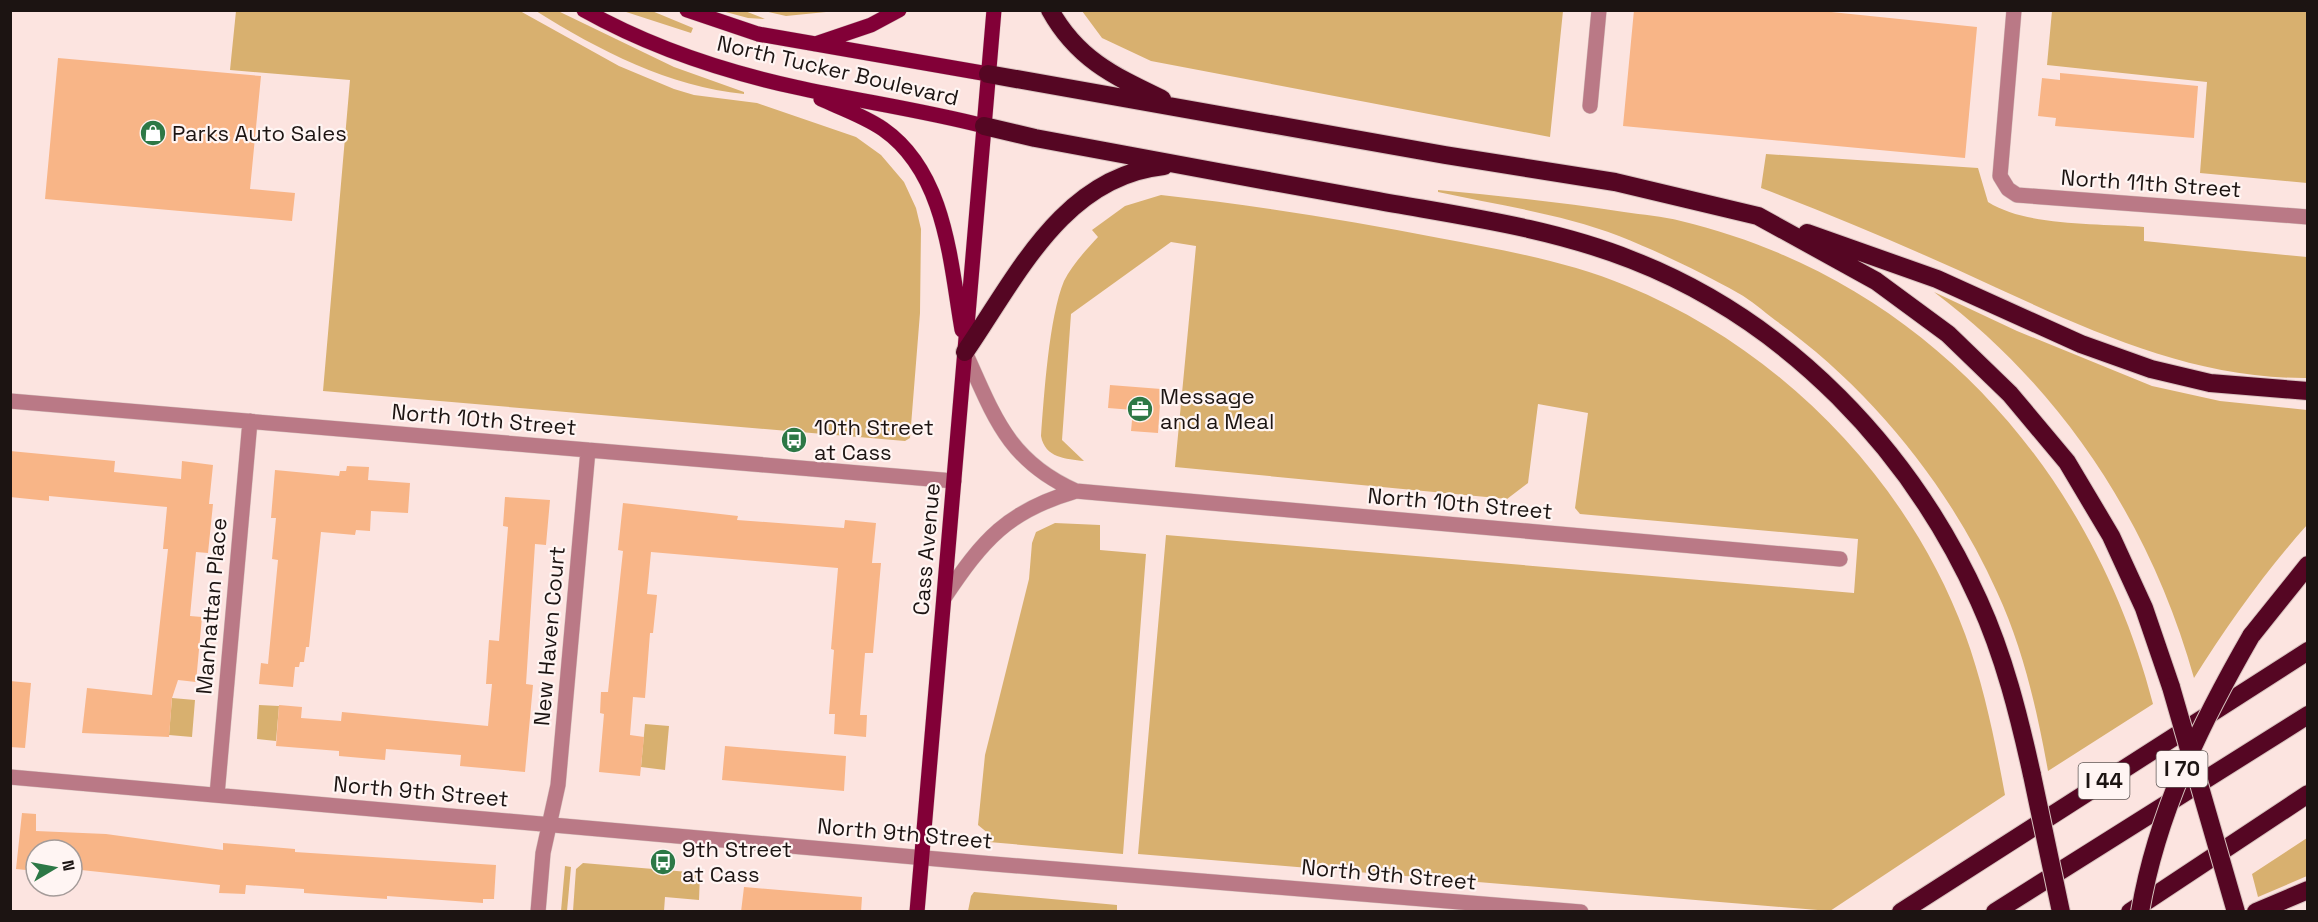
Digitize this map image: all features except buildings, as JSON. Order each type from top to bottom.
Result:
[{"type":"highway","points":[[1050,10],[1065,35],[1080,52],[1101,68],[1186,110]]},
{"type":"highway","points":[[988,74],[1186,110],[1615,182],[1692,198],[1758,216],[1937,279],[2081,344],[2151,369],[2210,383],[2307,391]]},
{"type":"highway","points":[[984,126],[1179,165],[1549,233],[1633,261],[1694,289],[1754,326],[1804,365],[1851,410],[1902,469],[1933,515],[1961,564],[1991,632],[2017,709],[2061,912]]},
{"type":"highway","points":[[965,352],[1038,245],[1068,210],[1101,185],[1122,175],[1140,170],[1179,165]]},
{"type":"highway","points":[[1758,216],[1876,281],[1948,334],[2010,394],[2067,462],[2111,536],[2144,608],[2171,687],[2236,912]]},
{"type":"highway","name":"I 70","points":[[2140,912],[2157,839],[2172,793],[2193,742],[2251,636],[2307,565]]},
{"type":"highway","name":"I 44","points":[[1901,912],[2307,651]]},
{"type":"highway","points":[[1995,912],[2307,715]]},
{"type":"highway","points":[[2130,912],[2307,794]]},
{"type":"highway","points":[[2256,912],[2307,890]]},
{"type":"main road","name":"North Tucker Boulevard","points":[[584,10],[648,41],[703,62],[796,87],[984,126]]},
{"type":"main road","name":"North Tucker Boulevard","points":[[687,10],[733,28],[811,45],[988,74]]},
{"type":"main road","points":[[811,45],[871,24],[898,10]]},
{"type":"main road","name":"Cass Avenue","points":[[917,912],[994,10]]},
{"type":"main road","points":[[796,87],[883,129],[900,144],[921,171],[940,216],[949,252],[965,352]]},
{"type":"street","points":[[1590,106],[1599,10]]},
{"type":"street","name":"North 11th Street","points":[[2014,10],[2000,176],[2008,189],[2017,195],[2029,197],[2307,217]]},
{"type":"street","name":"North 10th Street","points":[[965,352],[994,415],[1013,446],[1042,474],[1076,491],[1840,559]]},
{"type":"street","name":"North 10th Street","points":[[10,401],[954,481]]},
{"type":"street","name":"Manhattan Place","points":[[217,795],[250,421]]},
{"type":"street","name":"New Haven Court","points":[[537,912],[543,853],[558,785],[588,450]]},
{"type":"street","name":"North 10th Street","points":[[944,598],[968,563],[994,532],[1022,512],[1040,503],[1076,491]]},
{"type":"street","name":"North 9th Street","points":[[10,777],[1581,912]]},
{"type":"shaded area","points":[[236,11],[520,11],[619,66],[674,89],[694,95],[757,103],[856,137],[881,155],[904,182],[916,208],[921,229],[920,313],[910,438],[905,441],[323,391],[350,80],[230,70]]},
{"type":"shaded area","points":[[536,11],[558,11],[674,67],[744,92],[744,94],[689,84],[662,75],[610,53]]},
{"type":"shaded area","points":[[623,11],[652,11],[693,28],[691,33]]},
{"type":"shaded area","points":[[722,11],[745,11],[765,19],[748,18]]},
{"type":"shaded area","points":[[764,11],[836,11],[786,16]]},
{"type":"shaded area","points":[[1082,11],[1563,11],[1550,137],[1151,61],[1102,38]]},
{"type":"shaded area","points":[[2052,11],[2307,11],[2307,183],[2200,173],[2207,82],[2047,65]]},
{"type":"shaded area","points":[[1766,154],[1978,168],[1988,202],[2023,216],[2063,222],[2144,227],[2144,241],[2307,257],[2307,378],[2261,376],[2215,369],[2171,358],[2085,327],[1885,238],[1761,188]]},
{"type":"shaded area","points":[[1438,190],[1578,205],[1681,221],[1768,249],[1848,288],[1921,337],[1985,396],[2041,463],[2088,537],[2125,618],[2153,704],[2048,771],[2022,657],[2006,613],[1978,552],[1931,477],[1904,441],[1843,376],[1748,299],[1664,255],[1597,228],[1438,192]]},
{"type":"shaded area","points":[[1161,195],[1335,219],[1487,247],[1558,263],[1627,286],[1683,312],[1736,345],[1786,382],[1832,425],[1873,472],[1910,523],[1940,577],[1972,654],[1993,734],[2005,795],[1830,911],[1138,854],[1166,535],[1854,593],[1858,539],[1580,514],[1575,508],[1588,413],[1538,404],[1528,483],[1507,499],[1175,467],[1196,246],[1171,242],[1071,314],[1062,440],[1084,461],[1057,456],[1047,449],[1041,436],[1051,335],[1064,281],[1075,263],[1098,237],[1092,230],[1125,206]]},
{"type":"shaded area","points":[[1934,292],[2017,331],[2152,386],[2220,401],[2307,410],[2307,525],[2276,561],[2194,678],[2176,621],[2153,566],[2127,514],[2096,463],[2023,371],[1980,330]]},
{"type":"shaded area","points":[[1055,523],[1100,525],[1100,550],[1146,554],[1123,854],[989,842],[989,834],[978,825],[985,755],[1029,579],[1032,543],[1036,532]]},
{"type":"shaded area","points":[[172,698],[195,700],[192,737],[169,735]]},
{"type":"shaded area","points":[[259,705],[279,706],[276,741],[257,739]]},
{"type":"shaded area","points":[[645,724],[669,726],[665,770],[641,767]]},
{"type":"shaded area","points":[[2307,838],[2307,876],[2258,897],[2252,874]]},
{"type":"shaded area","points":[[583,863],[700,873],[699,900],[665,897],[664,911],[573,911],[576,869]]},
{"type":"shaded area","points":[[565,866],[571,867],[567,911],[561,911]]},
{"type":"shaded area","points":[[974,892],[1117,905],[1117,911],[968,911]]},
{"type":"place","name":"Parks Auto Sales","points":[[153,133]]},
{"type":"place","name":"Message and a Meal","points":[[1140,409]]},
{"type":"place","name":"10th Street at Cass","points":[[794,440]]},
{"type":"place","name":"9th Street at Cass","points":[[663,862]]}]
